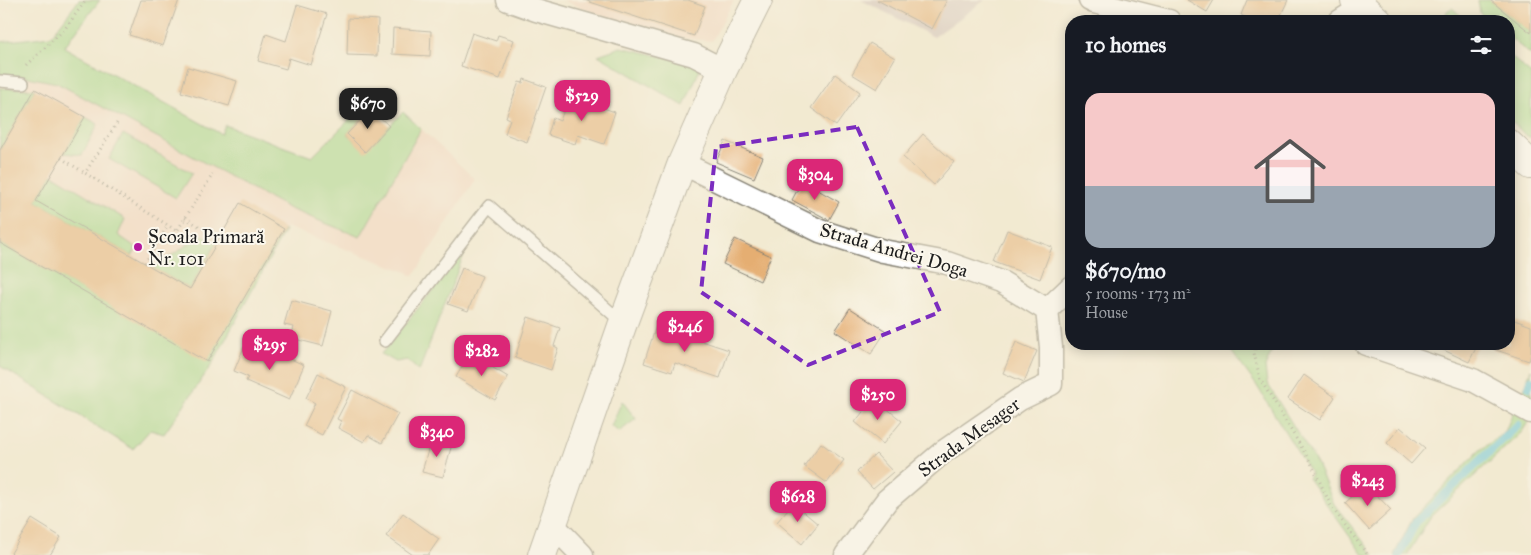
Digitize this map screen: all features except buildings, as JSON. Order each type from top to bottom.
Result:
[{"type":"main road","points":[[542,555],[623,323],[682,163],[723,70],[758,0]]},
{"type":"main road","points":[[1515,150],[1531,165]]},
{"type":"street","points":[[508,0],[536,10],[694,55],[723,70]]},
{"type":"street","points":[[1090,0],[1145,15]]},
{"type":"street","points":[[1352,15],[1365,9]]},
{"type":"street","name":"Strada Andrei Doga","points":[[682,163],[820,231],[883,251],[947,263],[1001,282],[1047,310]]},
{"type":"street","points":[[1047,310],[1065,293]]},
{"type":"street","name":"Strada Mesager","points":[[846,555],[887,500],[943,452],[1020,399],[1051,384],[1051,347],[1047,310]]},
{"type":"street","points":[[1384,350],[1473,380],[1531,412]]},
{"type":"street","points":[[553,524],[582,555]]},
{"type":"lane","points":[[4,81],[23,82]]},
{"type":"lane","points":[[385,341],[490,206],[623,323]]},
{"type":"path","points":[[4,81],[64,30],[86,0]]},
{"type":"path","points":[[84,173],[116,122]]},
{"type":"path","points":[[61,158],[177,231],[213,174]]},
{"type":"path","points":[[185,218],[219,238]]},
{"type":"path","points":[[145,263],[168,225]]},
{"type":"path","points":[[1255,350],[1260,379],[1311,463],[1332,508],[1368,555]]},
{"type":"highlighted area","points":[[857,127],[940,312],[808,365],[701,292],[716,147]]},
{"type":"shaded area","points":[[562,0],[734,0],[712,41],[680,38],[607,18]]},
{"type":"shaded area","points":[[861,0],[985,0],[934,37]]},
{"type":"shaded area","name":"Școala Primară Nr. 101","points":[[56,42],[221,134],[225,125],[311,157],[365,104],[389,126],[403,112],[475,179],[413,277],[407,272],[286,227],[211,366],[164,434],[150,430],[133,449],[0,366],[0,88],[18,88]]},
{"type":"green space","points":[[79,0],[100,0],[64,47],[221,134],[225,125],[312,157],[365,104],[371,109],[347,134],[365,151],[403,112],[421,129],[360,237],[290,209],[57,83],[0,74],[0,42],[51,36]]},
{"type":"green space","points":[[1478,0],[1490,0],[1509,15],[1482,15],[1480,13]]},
{"type":"green space","points":[[1452,8],[1460,15],[1446,15],[1447,11]]},
{"type":"green space","points":[[1515,20],[1531,33],[1531,55],[1515,42]]},
{"type":"green space","points":[[621,47],[691,63],[700,69],[684,106],[598,55]]},
{"type":"green space","points":[[1515,60],[1531,74],[1531,138],[1515,124]]},
{"type":"green space","points":[[0,88],[35,89],[0,150]]},
{"type":"green space","points":[[85,117],[98,124],[82,155],[64,153]]},
{"type":"green space","points":[[123,134],[192,173],[176,198],[109,159]]},
{"type":"green space","points":[[52,174],[125,219],[118,235],[137,248],[132,256],[36,201]]},
{"type":"green space","points":[[284,229],[211,366],[164,434],[150,430],[133,449],[0,366],[0,243],[207,361]]},
{"type":"green space","points":[[202,235],[217,242],[190,289],[153,268]]},
{"type":"green space","points":[[466,249],[419,371],[407,360],[396,362],[381,354]]},
{"type":"green space","points":[[1230,350],[1272,350],[1265,367],[1267,383],[1317,464],[1334,504],[1374,555],[1363,555],[1308,478],[1311,474],[1257,386]]},
{"type":"green space","points":[[1531,369],[1531,403],[1521,398]]},
{"type":"green space","points":[[622,401],[636,419],[619,432],[611,426]]},
{"type":"green space","points":[[1514,409],[1530,419],[1522,432],[1431,516],[1407,555],[1394,555],[1413,518],[1480,450],[1505,432]]},
{"type":"waterway","points":[[1529,387],[1531,380]]},
{"type":"waterway","points":[[1399,555],[1416,522],[1518,425]]},
{"type":"place","name":"Școala Primară Nr. 101","points":[[138,247]]}]
